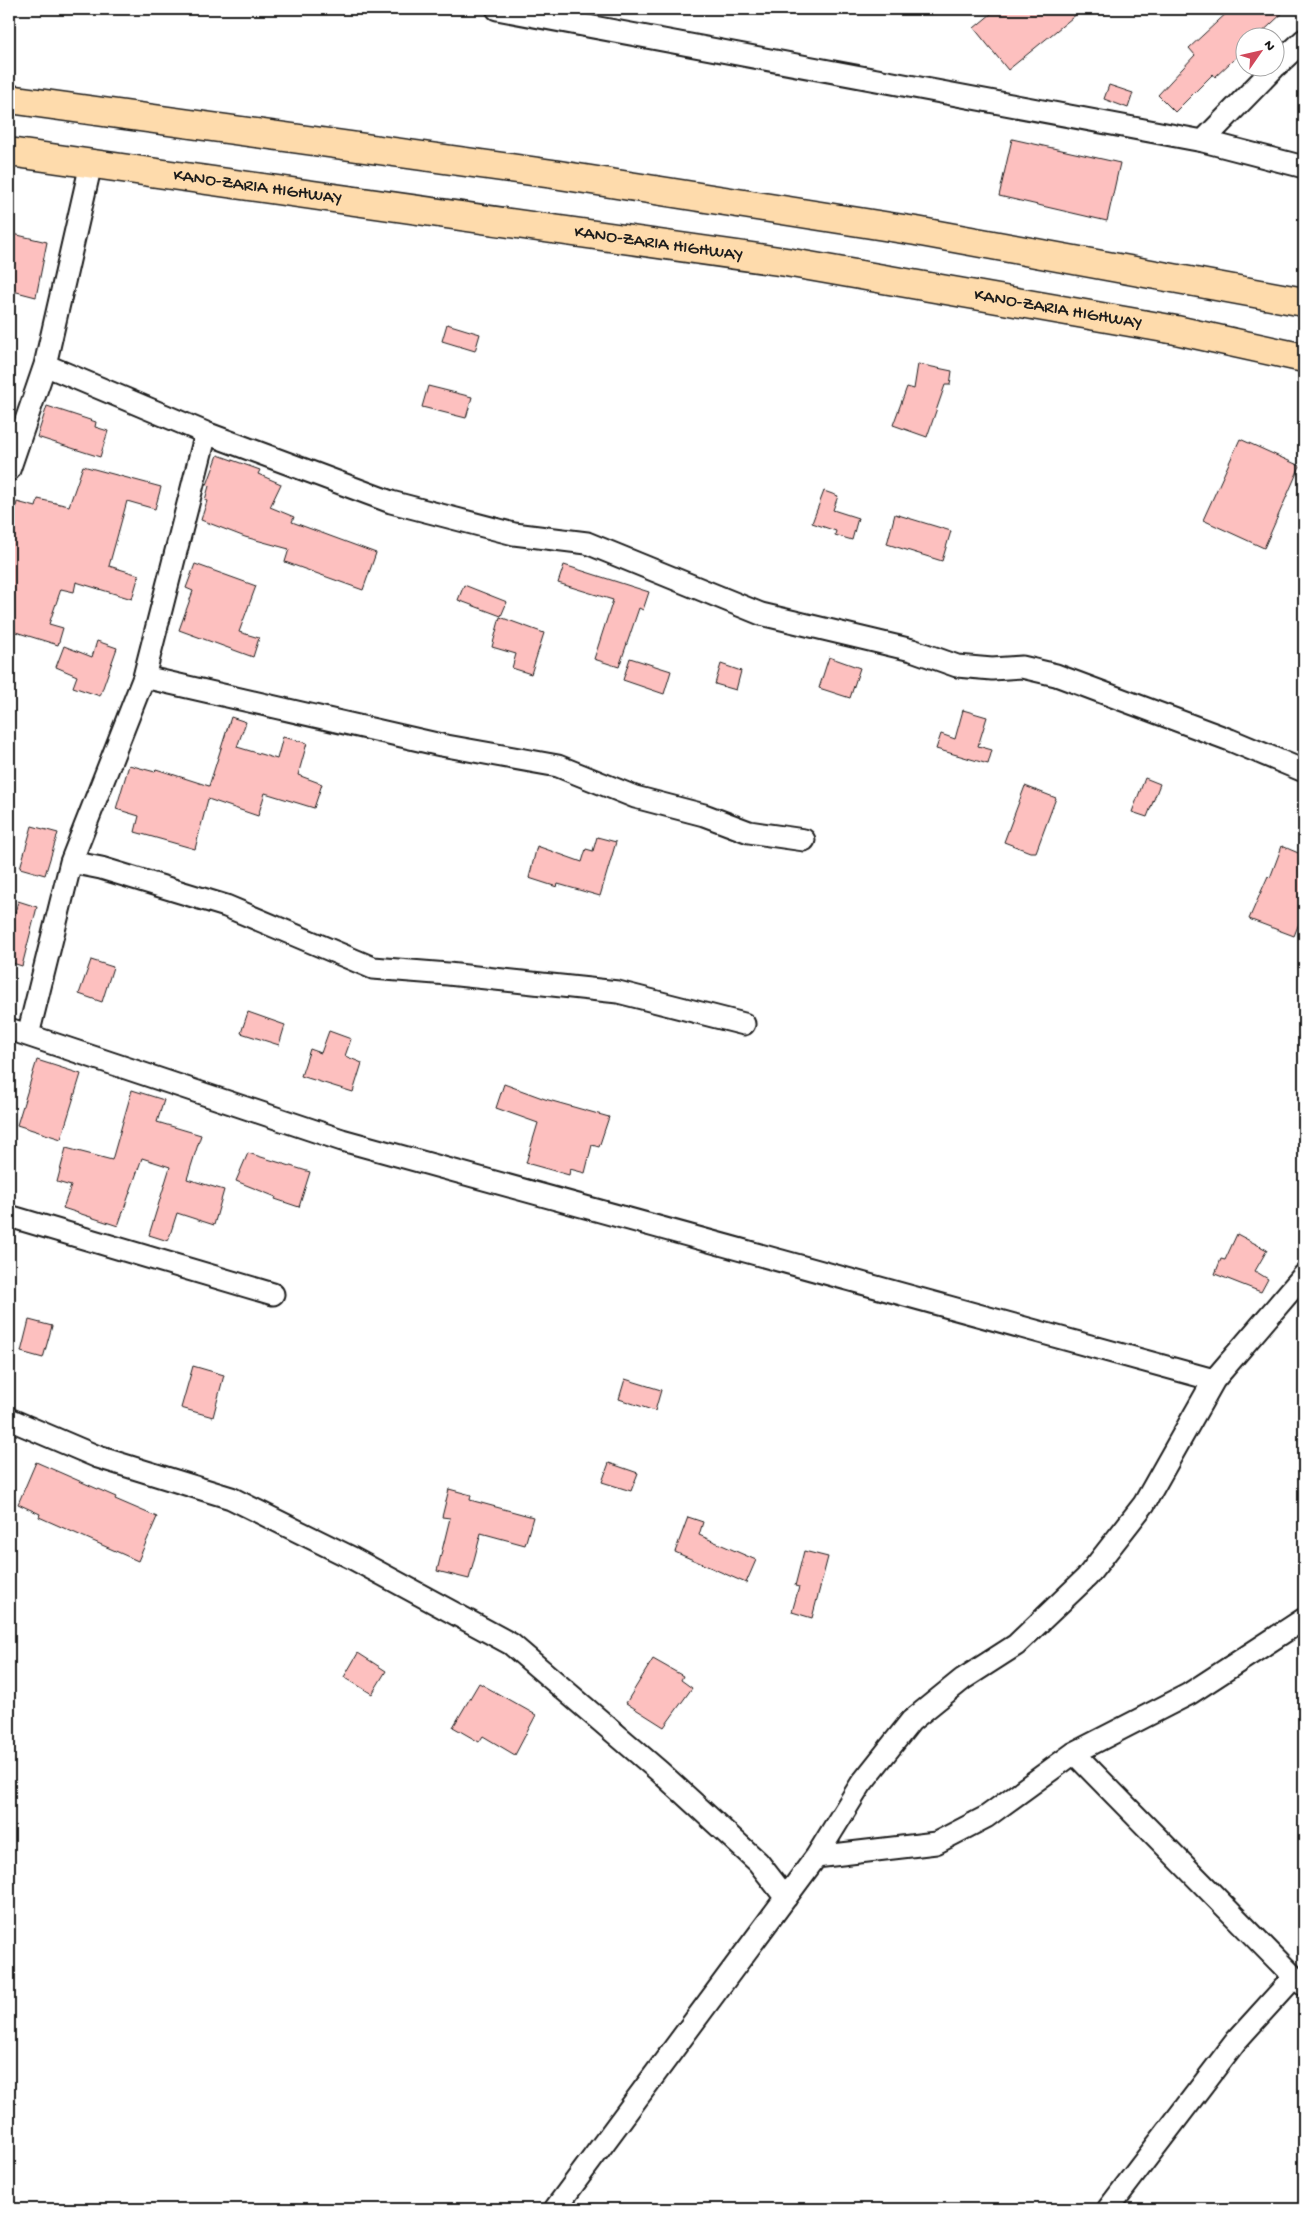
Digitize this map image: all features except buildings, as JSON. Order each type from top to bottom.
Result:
[{"type":"highway","points":[[9,99],[553,174],[916,231],[1304,302]]},
{"type":"highway","name":"KANO-ZARIA HIGHWAY","points":[[9,152],[786,262],[1176,330],[1304,358]]},
{"type":"street","points":[[497,9],[1203,141],[1304,167]]},
{"type":"street","points":[[1286,57],[1304,40]]},
{"type":"street","points":[[1203,141],[1264,78]]},
{"type":"street","points":[[9,470],[45,365],[91,164]]},
{"type":"street","points":[[45,365],[206,433],[391,502],[514,534],[587,543],[761,614],[912,650],[957,666],[992,669],[1022,667],[1056,675],[1230,740],[1304,771]]},
{"type":"street","points":[[206,433],[144,677],[72,862],[19,1032],[342,1140],[1214,1380]]},
{"type":"street","points":[[144,677],[441,745],[558,766],[635,797],[704,815],[749,832],[804,840]]},
{"type":"street","points":[[72,862],[101,868],[226,906],[373,968],[618,992],[744,1024]]},
{"type":"street","points":[[9,1216],[273,1294]]},
{"type":"street","points":[[555,2209],[816,1857],[861,1784],[911,1721],[963,1679],[1016,1645],[1087,1577],[1144,1504],[1214,1380],[1304,1275]]},
{"type":"street","points":[[9,1419],[98,1457],[231,1498],[352,1558],[511,1644],[660,1772],[751,1856],[786,1898]]},
{"type":"street","points":[[816,1857],[936,1843],[986,1817],[1074,1753],[1189,1694],[1304,1619]]},
{"type":"street","points":[[1074,1753],[1299,1981],[1236,2041],[1108,2209]]}]
